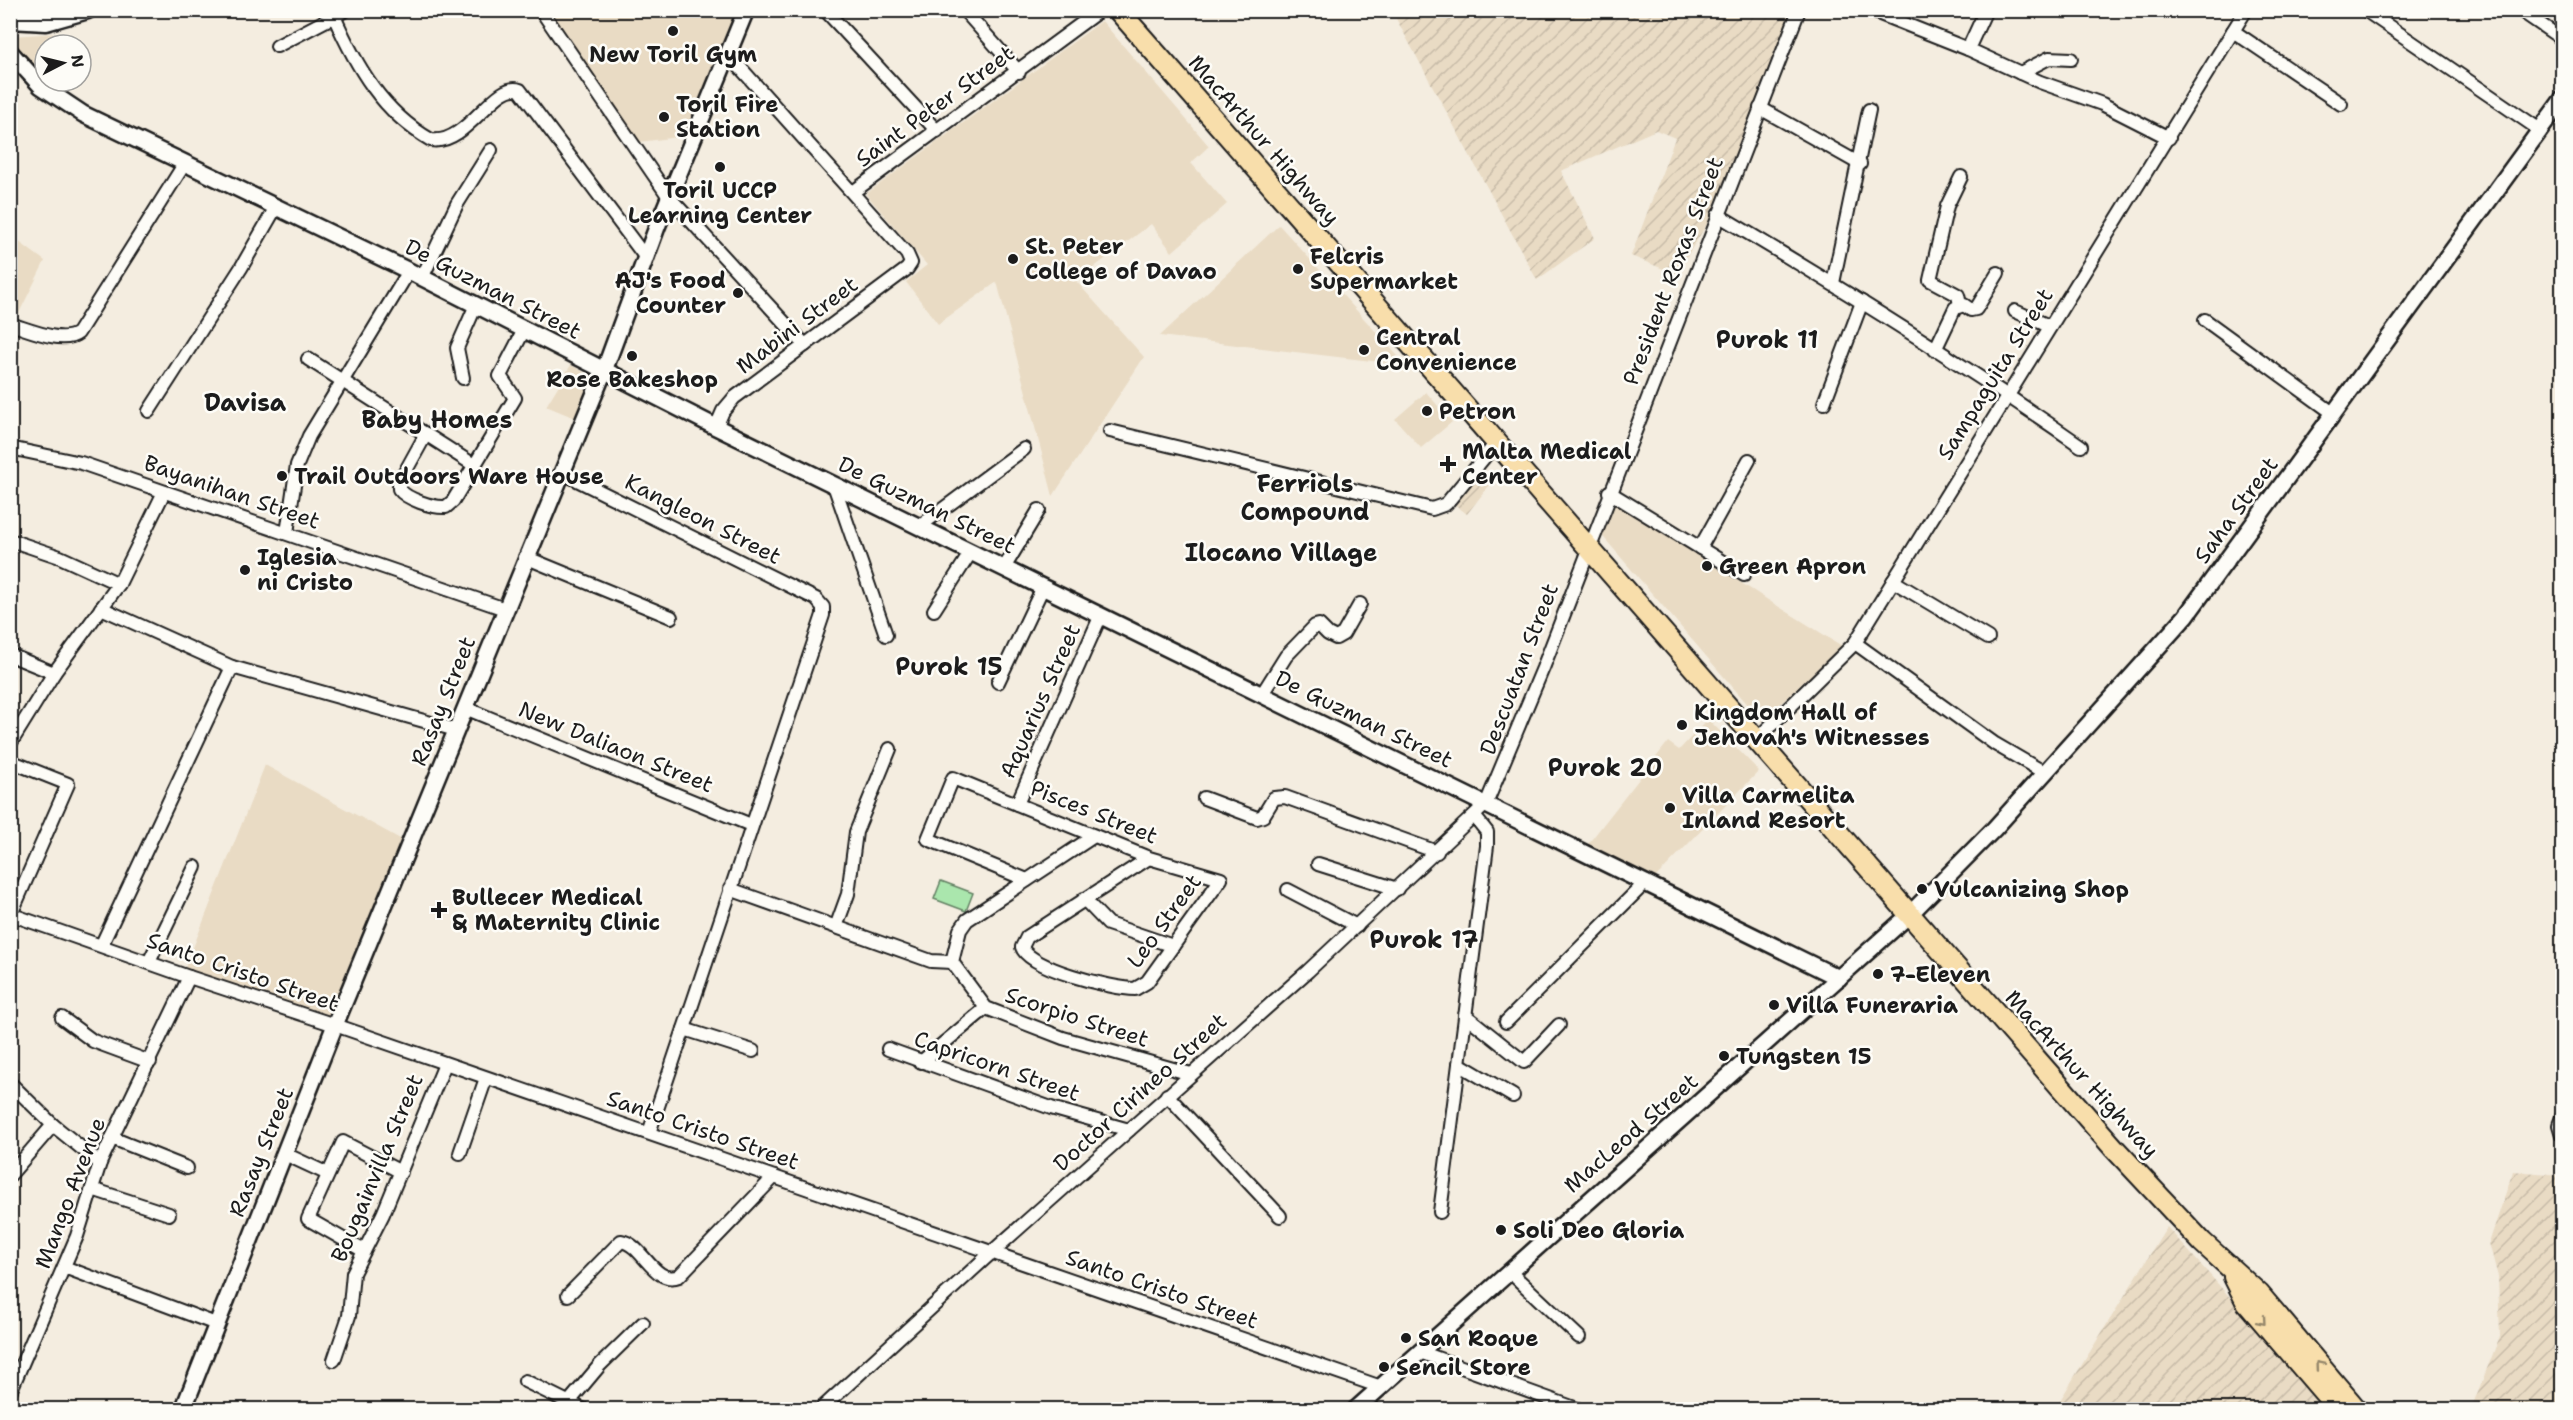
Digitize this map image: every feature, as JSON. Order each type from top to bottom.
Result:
[{"type":"highway","name":"MacArthur Highway","points":[[1118,10],[2114,1148],[2232,1271],[2259,1294],[2357,1410]]},
{"type":"highway","name":"MacArthur Highway","points":[[2232,1271],[2247,1304],[2339,1410]]},
{"type":"main road","points":[[10,20],[46,22],[88,10]]},
{"type":"street","points":[[277,46],[346,10]]},
{"type":"street","points":[[541,10],[669,197],[805,345]]},
{"type":"street","name":"Rasay Street","points":[[183,1410],[335,1025],[525,557],[604,371],[669,197],[746,10]]},
{"type":"street","points":[[825,10],[937,131]]},
{"type":"street","points":[[964,10],[1019,72]]},
{"type":"street","name":"Saint Peter Street","points":[[853,192],[1019,72],[1100,10]]},
{"type":"street","name":"President Roxas Street","points":[[1587,548],[1799,10]]},
{"type":"street","points":[[1870,10],[2124,114],[2169,138]]},
{"type":"street","points":[[1968,50],[1986,10]]},
{"type":"street","name":"Sampaguita Street","points":[[1756,740],[1855,643],[2246,10]]},
{"type":"street","points":[[2365,10],[2540,130]]},
{"type":"street","points":[[2520,10],[2562,39]]},
{"type":"street","points":[[334,16],[362,74],[373,90],[431,140],[443,140],[456,135],[502,93],[512,88],[520,90],[646,258]]},
{"type":"street","points":[[2233,31],[2341,104]]},
{"type":"street","name":"De Guzman Street","points":[[10,52],[30,76],[56,98],[185,164],[416,275],[716,427],[1839,978]]},
{"type":"street","points":[[728,54],[853,192]]},
{"type":"street","points":[[2020,73],[2049,58],[2071,58]]},
{"type":"street","name":"Saha Street","points":[[1909,915],[1961,865],[2186,616],[2562,100]]},
{"type":"street","points":[[1760,108],[1860,164]]},
{"type":"street","points":[[1833,283],[1860,164],[1869,110]]},
{"type":"street","points":[[287,533],[297,465],[309,436],[416,275],[490,150]]},
{"type":"street","points":[[10,324],[62,337],[73,337],[82,328],[185,164]]},
{"type":"street","points":[[1960,304],[1958,296],[1930,280],[1947,206],[1961,177]]},
{"type":"street","name":"Mabini Street","points":[[716,427],[723,411],[734,398],[907,269],[910,263],[907,254],[853,192]]},
{"type":"street","points":[[149,411],[276,207]]},
{"type":"street","points":[[1718,215],[1833,283],[2007,394],[2081,446]]},
{"type":"street","points":[[1960,304],[1976,309],[1998,273]]},
{"type":"street","points":[[1824,403],[1862,302]]},
{"type":"street","points":[[1935,350],[1955,308],[1960,304]]},
{"type":"street","points":[[463,378],[457,348],[476,305]]},
{"type":"street","points":[[2015,310],[2049,326]]},
{"type":"street","points":[[2205,321],[2333,413]]},
{"type":"street","points":[[426,434],[399,483],[399,489],[402,494],[436,507],[446,507],[453,501],[515,398],[501,375],[524,330]]},
{"type":"street","points":[[308,358],[474,465]]},
{"type":"street","points":[[1110,431],[1432,509],[1446,504],[1496,443]]},
{"type":"street","name":"Bayanihan Street","points":[[10,448],[81,463],[505,609]]},
{"type":"street","points":[[920,526],[1024,449]]},
{"type":"street","points":[[1700,548],[1749,459]]},
{"type":"street","name":"Kangleon Street","points":[[561,472],[816,599],[823,607],[823,615],[803,680],[751,825]]},
{"type":"street","points":[[834,485],[886,635]]},
{"type":"street","points":[[10,744],[54,673],[119,584],[164,492]]},
{"type":"street","points":[[1609,492],[1744,575]]},
{"type":"street","points":[[1004,568],[1039,510]]},
{"type":"street","points":[[10,540],[60,557],[119,584]]},
{"type":"street","name":"Descuatan Street","points":[[1486,804],[1543,668],[1587,548]]},
{"type":"street","points":[[934,610],[971,552]]},
{"type":"street","points":[[525,557],[671,617]]},
{"type":"street","points":[[1893,581],[1988,638]]},
{"type":"street","points":[[998,682],[1043,587]]},
{"type":"street","points":[[1262,694],[1270,676],[1315,626],[1319,625],[1336,638],[1343,634],[1360,604]]},
{"type":"street","points":[[101,608],[232,667],[456,730]]},
{"type":"street","name":"Aquarius Street","points":[[1017,804],[1101,615]]},
{"type":"street","points":[[1855,643],[1995,744],[2045,773]]},
{"type":"street","points":[[10,655],[54,673]]},
{"type":"street","points":[[102,944],[232,667]]},
{"type":"street","name":"New Daliaon Street","points":[[465,708],[751,825]]},
{"type":"street","points":[[836,927],[848,894],[856,832],[890,749]]},
{"type":"street","points":[[10,761],[68,784],[11,914]]},
{"type":"street","name":"Pisces Street","points":[[1027,880],[928,840],[953,778],[1149,858],[1221,879]]},
{"type":"street","points":[[1204,798],[1257,818],[1263,816],[1274,798],[1286,797],[1437,852]]},
{"type":"street","name":"Doctor Cirineo Street","points":[[820,1410],[992,1252],[1357,926],[1475,817],[1486,804]]},
{"type":"street","points":[[1440,1212],[1487,846],[1487,832],[1475,817]]},
{"type":"street","points":[[648,1133],[751,825]]},
{"type":"street","points":[[952,962],[963,925],[1094,836]]},
{"type":"street","points":[[1149,858],[1084,899],[1108,924],[1173,946]]},
{"type":"street","points":[[1318,864],[1397,889]]},
{"type":"street","points":[[149,962],[195,867]]},
{"type":"street","name":"Leo Street","points":[[1084,899],[1027,937],[1023,942],[1024,954],[1037,963],[1056,970],[1129,989],[1140,987],[1147,982],[1221,879]]},
{"type":"street","points":[[1506,1022],[1646,882]]},
{"type":"street","points":[[730,889],[931,961],[952,962]]},
{"type":"street","points":[[1288,890],[1357,926]]},
{"type":"street","name":"Santo Cristo Street","points":[[11,914],[1381,1387]]},
{"type":"street","name":"MacLeod Street","points":[[1355,1410],[1909,915]]},
{"type":"street","points":[[921,1062],[986,1008],[952,962]]},
{"type":"street","name":"Mango Avenue","points":[[10,1392],[64,1267],[100,1163],[189,977]]},
{"type":"street","name":"Scorpio Street","points":[[986,1008],[1104,1051],[1191,1074]]},
{"type":"street","points":[[1465,1015],[1524,1062],[1559,1025]]},
{"type":"street","points":[[62,1018],[93,1041],[150,1062]]},
{"type":"street","points":[[684,1029],[753,1052]]},
{"type":"street","name":"Capricorn Street","points":[[888,1049],[1051,1108],[1129,1130]]},
{"type":"street","name":"Bougainvilla Street","points":[[334,1359],[349,1316],[353,1273],[401,1172],[444,1064]]},
{"type":"street","points":[[1459,1064],[1513,1096]]},
{"type":"street","points":[[460,1153],[486,1078]]},
{"type":"street","points":[[10,1083],[53,1125],[100,1163]]},
{"type":"street","points":[[1167,1095],[1280,1216]]},
{"type":"street","points":[[2562,1117],[2559,1125],[2562,1135]]},
{"type":"street","points":[[10,1175],[53,1125]]},
{"type":"street","points":[[112,1138],[187,1168]]},
{"type":"street","points":[[364,1251],[308,1219],[328,1173],[343,1142],[401,1172]]},
{"type":"street","points":[[285,1154],[328,1173]]},
{"type":"street","points":[[568,1295],[621,1241],[629,1243],[665,1276],[679,1276],[774,1177]]},
{"type":"street","points":[[92,1189],[170,1214]]},
{"type":"street","points":[[64,1267],[216,1324]]},
{"type":"street","points":[[1509,1271],[1579,1337]]},
{"type":"street","points":[[568,1402],[600,1365],[643,1323]]},
{"type":"street","points":[[1420,1352],[1580,1410]]},
{"type":"street","points":[[525,1381],[584,1410]]},
{"type":"shaded area","points":[[550,11],[738,11],[687,136],[639,142]]},
{"type":"shaded area","points":[[1392,11],[1794,11],[1713,214],[1676,274],[1631,256],[1675,138],[1656,130],[1561,171],[1595,238],[1537,280]]},
{"type":"shaded area","name":"St. Peter College of Davao","points":[[1102,21],[1209,146],[1191,163],[1227,204],[1172,252],[1151,224],[1076,281],[1144,357],[1053,496],[997,282],[938,324],[906,282],[927,265],[866,194]]},
{"type":"shaded area","points":[[33,35],[33,67],[24,58],[12,36]]},
{"type":"shaded area","points":[[1279,225],[1406,365],[1160,336]]},
{"type":"shaded area","points":[[11,236],[45,261],[17,317],[11,316]]},
{"type":"shaded area","points":[[571,365],[592,377],[575,418],[546,406]]},
{"type":"shaded area","points":[[1426,392],[1452,422],[1421,448],[1395,419]]},
{"type":"shaded area","points":[[1479,472],[1492,482],[1467,514],[1454,504]]},
{"type":"shaded area","points":[[1611,500],[1842,646],[1762,721],[1599,532]]},
{"type":"shaded area","name":"Villa Carmelita Inland Resort","points":[[1708,719],[1759,771],[1655,878],[1588,844],[1668,742],[1679,750]]},
{"type":"shaded area","points":[[265,765],[404,841],[330,1016],[185,968]]},
{"type":"shaded area","points":[[2513,1171],[2562,1175],[2562,1409],[2471,1409],[2500,1336],[2498,1277],[2489,1243]]},
{"type":"shaded area","points":[[2167,1227],[2330,1409],[2054,1410]]},
{"type":"green space","points":[[941,881],[973,893],[966,911],[934,899]]},
{"type":"place","name":"New Toril Gym","points":[[673,31]]},
{"type":"place","name":"Toril Fire Station","points":[[664,117]]},
{"type":"place","name":"Toril UCCP Learning Center","points":[[720,167]]},
{"type":"place","name":"St. Peter College of Davao","points":[[1013,259]]},
{"type":"place","name":"Felcris Supermarket","points":[[1298,269]]},
{"type":"place","name":"AJ's Food Counter","points":[[738,293]]},
{"type":"place","name":"Central Convenience","points":[[1364,350]]},
{"type":"place","name":"Rose Bakeshop","points":[[632,356]]},
{"type":"place","name":"Petron","points":[[1427,411]]},
{"type":"place","name":"Malta Medical Center","points":[[1448,464]]},
{"type":"place","name":"Trail Outdoors Ware House","points":[[282,476]]},
{"type":"place","name":"Green Apron","points":[[1707,566]]},
{"type":"place","name":"Iglesia ni Cristo","points":[[245,570]]},
{"type":"place","name":"Kingdom Hall of Jehovah's Witnesses","points":[[1682,725]]},
{"type":"place","name":"Villa Carmelita Inland Resort","points":[[1670,808]]},
{"type":"place","name":"Vulcanizing Shop","points":[[1922,889]]},
{"type":"place","name":"Bullecer Medical & Maternity Clinic","points":[[439,910]]},
{"type":"place","name":"7-Eleven","points":[[1878,974]]},
{"type":"place","name":"Villa Funeraria","points":[[1774,1005]]},
{"type":"place","name":"Tungsten 15","points":[[1724,1056]]},
{"type":"place","name":"Soli Deo Gloria","points":[[1501,1230]]},
{"type":"place","name":"San Roque","points":[[1406,1338]]},
{"type":"place","name":"Sencil Store","points":[[1384,1367]]},
{"type":"district","name":"Purok 11","points":[[1767,340]]},
{"type":"district","name":"Davisa","points":[[245,403]]},
{"type":"district","name":"Baby Homes","points":[[437,420]]},
{"type":"district","name":"Ferriols Compound","points":[[1305,498]]},
{"type":"district","name":"Ilocano Village","points":[[1281,553]]},
{"type":"district","name":"Purok 15","points":[[949,667]]},
{"type":"district","name":"Purok 20","points":[[1605,768]]},
{"type":"district","name":"Purok 17","points":[[1424,940]]}]
